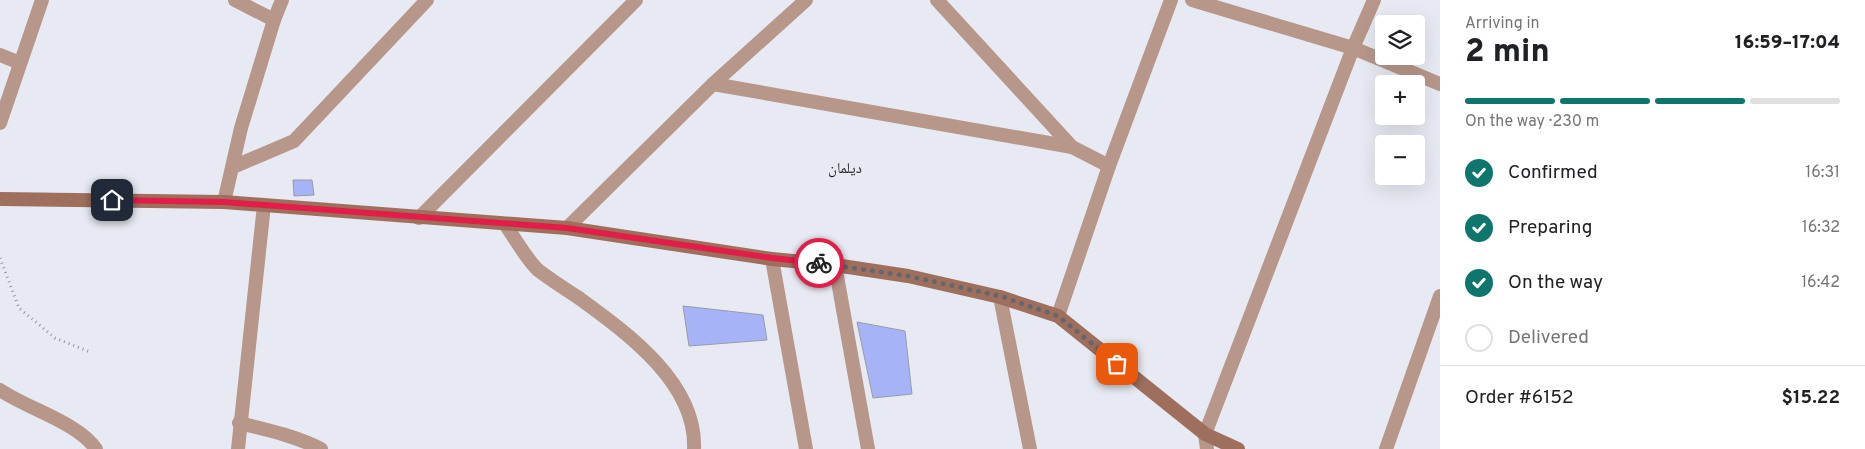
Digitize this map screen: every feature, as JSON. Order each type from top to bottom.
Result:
[{"type":"main road","points":[[0,199],[224,202],[567,228],[908,276],[1000,296],[1058,316],[1205,434],[1238,449]]},
{"type":"street","points":[[0,123],[42,0]]},
{"type":"street","points":[[236,0],[274,20]]},
{"type":"street","points":[[224,202],[241,128],[274,20],[282,0]]},
{"type":"street","points":[[233,167],[294,141],[427,0]]},
{"type":"street","points":[[419,218],[636,0]]},
{"type":"street","points":[[567,228],[713,84],[806,0]]},
{"type":"street","points":[[937,0],[1072,147]]},
{"type":"street","points":[[1058,316],[1109,166],[1171,0]]},
{"type":"street","points":[[1192,0],[1353,48],[1440,84]]},
{"type":"street","points":[[1207,449],[1205,434],[1353,48],[1374,0]]},
{"type":"street","points":[[0,55],[20,63]]},
{"type":"street","points":[[713,84],[1072,147],[1109,166]]},
{"type":"street","points":[[238,449],[239,423],[264,205]]},
{"type":"street","points":[[504,224],[537,269],[631,339],[668,375],[685,405],[695,432],[694,449]]},
{"type":"street","points":[[772,258],[806,449]]},
{"type":"street","points":[[835,265],[868,449]]},
{"type":"street","points":[[1000,296],[1030,449]]},
{"type":"street","points":[[1386,449],[1440,296]]},
{"type":"street","points":[[0,390],[14,400],[76,430],[96,449]]},
{"type":"street","points":[[239,423],[286,434],[304,440],[321,449]]},
{"type":"path","points":[[0,258],[19,308],[55,338],[90,352]]},
{"type":"building","points":[[293,180],[312,180],[314,195],[294,196]]},
{"type":"building","points":[[683,306],[763,315],[767,340],[689,346]]},
{"type":"building","points":[[857,322],[905,331],[912,394],[873,398]]},
{"type":"way so far","points":[[819,263],[908,276],[1000,296],[1058,316],[1117,364]]},
{"type":"district","name":"دیلمان","points":[[845,169]]},
{"type":"route","points":[[112,200],[224,202],[567,228],[772,258],[819,263]]}]
